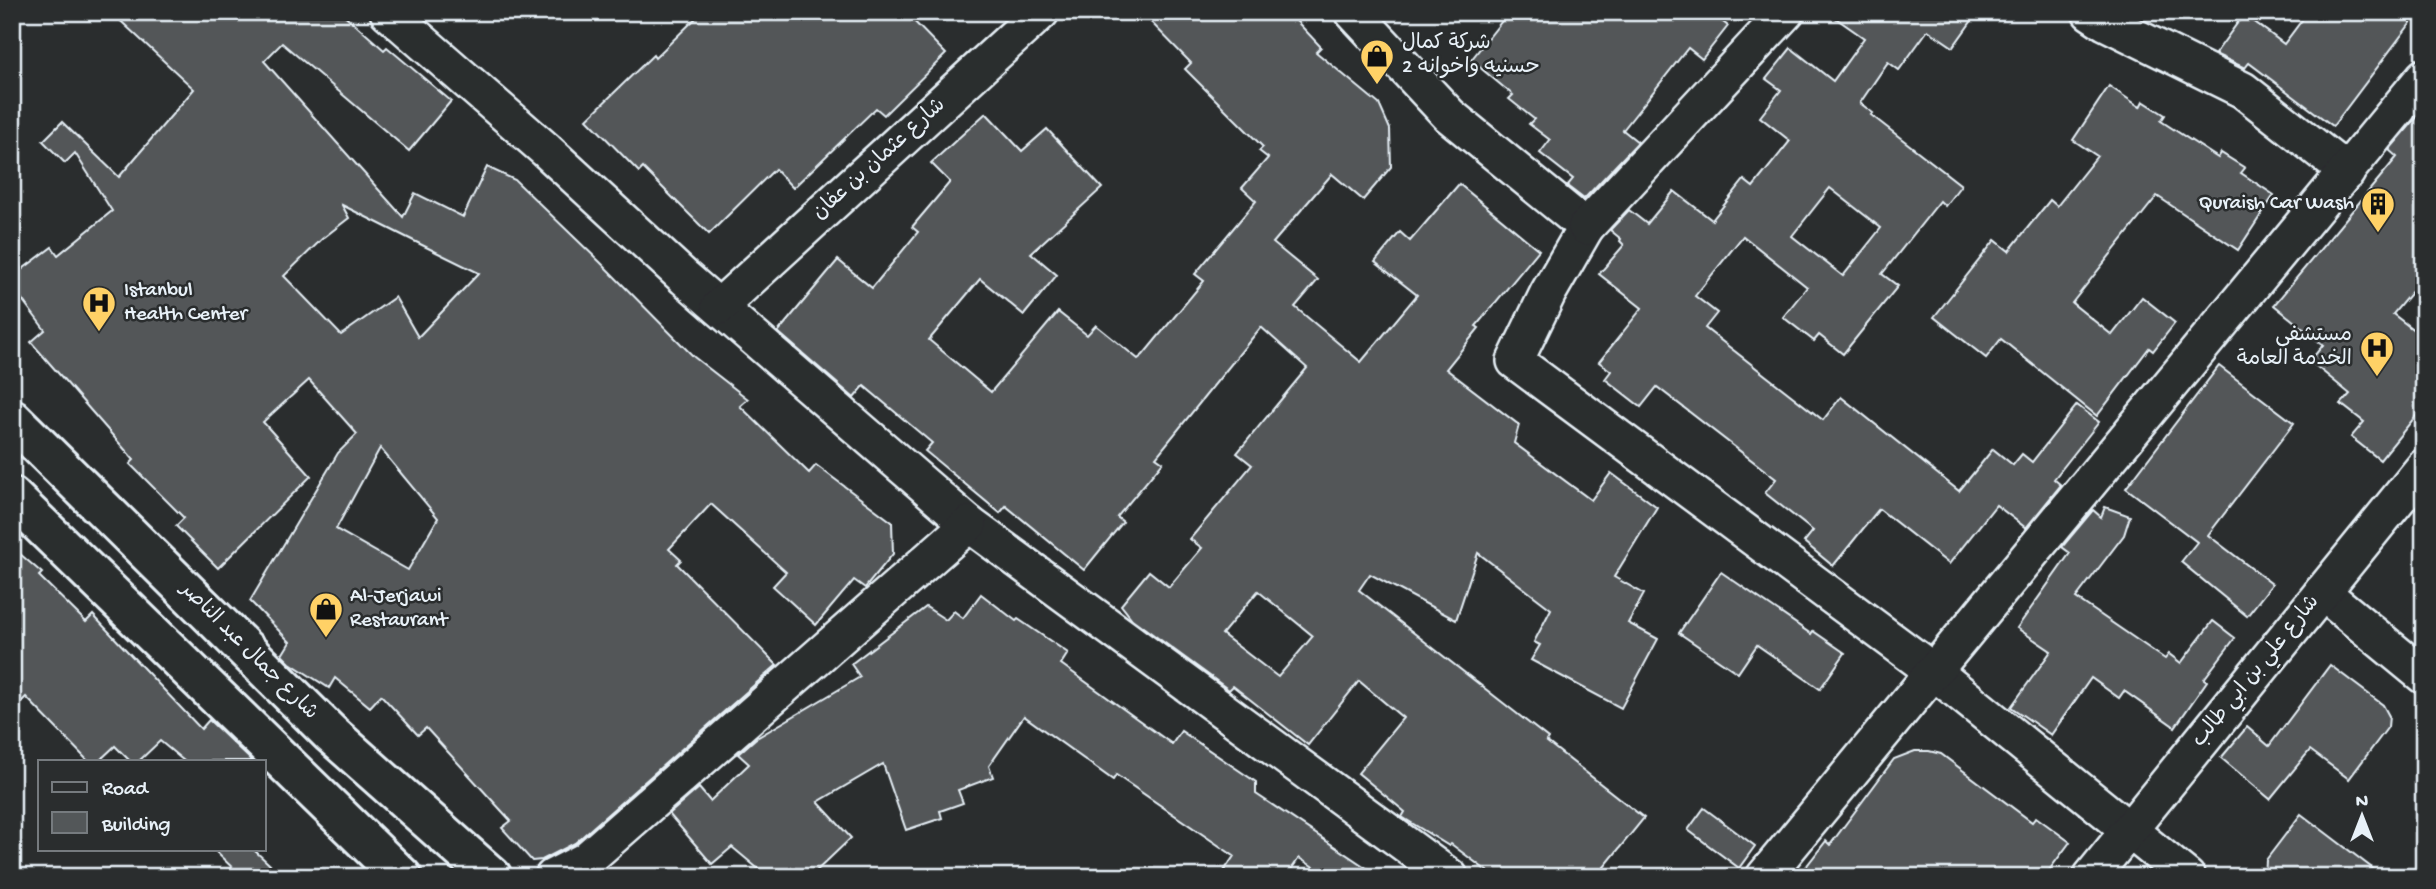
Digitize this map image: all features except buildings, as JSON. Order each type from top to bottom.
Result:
[{"type":"main road","name":"شارع جمال عبد الناصر","points":[[12,419],[331,734],[492,877]]},
{"type":"main road","points":[[12,498],[402,877]]},
{"type":"street","points":[[388,12],[546,149],[719,307],[969,524],[1450,877]]},
{"type":"street","name":"شارع عثمان بن عفان","points":[[719,307],[1041,12]]},
{"type":"street","points":[[1353,12],[1449,116],[1586,227]]},
{"type":"street","points":[[1786,12],[1586,227],[1548,293],[1514,361],[1933,671],[2187,877]]},
{"type":"street","points":[[2090,12],[2105,22],[2244,89],[2347,172]]},
{"type":"street","points":[[1764,877],[2424,77]]},
{"type":"street","name":"شارع علي بن ابي طالب","points":[[2091,877],[2424,467]]},
{"type":"street","points":[[553,877],[586,860],[969,524]]},
{"type":"street","points":[[2322,592],[2424,676]]},
{"type":"place","name":"شركة كمال حسنيه واخوانه 2","points":[[1377,86]]},
{"type":"place","name":"Quraish Car Wash","points":[[2378,234]]},
{"type":"place","name":"Istanbul Health Center","points":[[99,333]]},
{"type":"place","name":"مستشفى الخدمة العامة","points":[[2377,378]]},
{"type":"place","name":"Al-Jerjawi Restaurant","points":[[326,639]]}]
